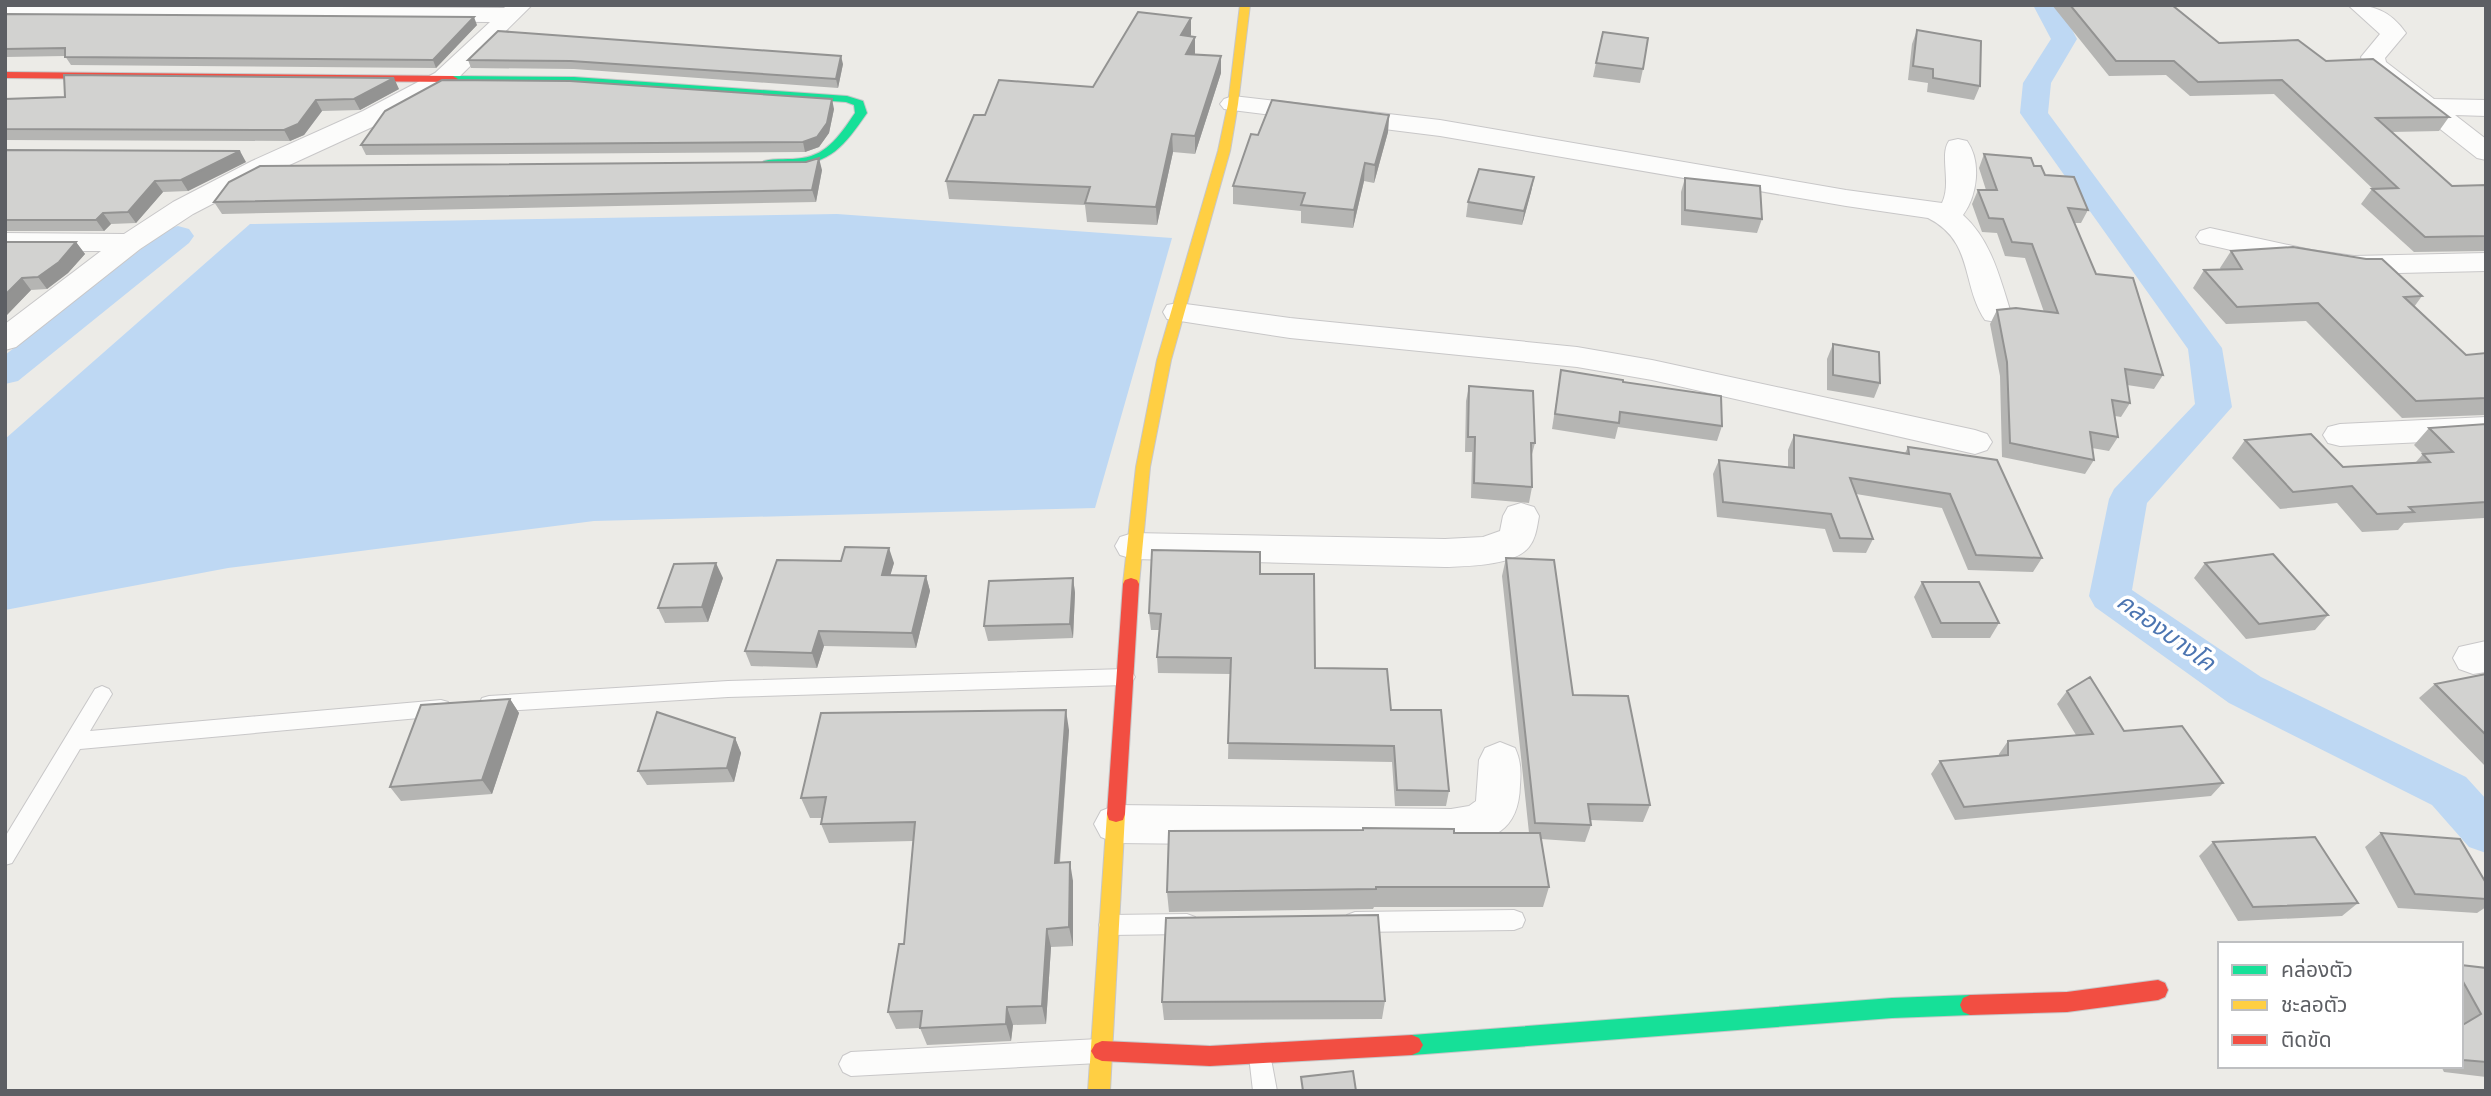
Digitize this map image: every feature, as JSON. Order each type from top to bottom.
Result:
[{"type":"street","points":[[1099,1091],[1133,547],[1143,467],[1164,360],[1224,151],[1233,104],[1245,5]]},
{"type":"street","points":[[2359,5],[2393,33],[2373,58],[2374,65],[2486,152]]},
{"type":"street","points":[[5,12],[516,10]]},
{"type":"street","points":[[5,340],[130,243],[252,159],[300,159],[444,78],[516,10]]},
{"type":"street","points":[[5,75],[574,80],[847,99],[859,103],[861,113],[831,155],[809,163],[755,163]]},
{"type":"street","points":[[1233,104],[1471,133],[1846,198],[1934,210],[1948,214],[1967,235],[1996,313]]},
{"type":"street","points":[[2426,107],[2486,108]]},
{"type":"street","points":[[1948,214],[1957,206],[1961,196],[1958,147]]},
{"type":"street","points":[[2210,237],[2311,259],[2354,265],[2486,262]]},
{"type":"street","points":[[5,242],[130,243]]},
{"type":"street","points":[[2348,286],[2486,279]]},
{"type":"street","points":[[1178,312],[1290,328],[1577,357],[1652,370],[1975,442]]},
{"type":"street","points":[[2340,435],[2486,428]]},
{"type":"street","points":[[1133,547],[1445,553],[1508,545],[1517,537],[1521,516]]},
{"type":"street","points":[[1116,824],[1451,828],[1478,824],[1492,815],[1498,804],[1500,760]]},
{"type":"street","points":[[1102,1051],[1210,1056],[1493,1041],[1892,1008],[2067,1002],[2158,990]]},
{"type":"lane","points":[[74,741],[623,692],[830,683],[1125,677]]},
{"type":"lane","points":[[5,856],[102,694]]},
{"type":"lane","points":[[1333,922],[1514,920]]},
{"type":"lane","points":[[1110,925],[1208,924]]},
{"type":"lane","points":[[851,1065],[1102,1051]]},
{"type":"lane","points":[[1261,1053],[1265,1091]]},
{"type":"water","points":[[837,214],[1172,238],[1095,508],[594,521],[228,568],[5,610],[5,439],[250,224]]},
{"type":"building","points":[[2070,5],[2172,5],[2219,43],[2298,40],[2326,61],[2373,59],[2449,117],[2376,118],[2452,186],[2486,185],[2486,236],[2425,237],[2372,189],[2398,188],[2282,80],[2198,82],[2174,61],[2116,61]]},
{"type":"building","points":[[1138,12],[1191,18],[1181,35],[1195,37],[1186,54],[1221,56],[1195,136],[1172,134],[1156,207],[1085,203],[1090,187],[946,181],[974,115],[985,115],[999,80],[1093,87]]},
{"type":"building","points":[[5,14],[474,17],[433,60],[65,57],[65,48],[5,49]]},
{"type":"building","points":[[1917,30],[1981,41],[1980,86],[1933,78],[1933,69],[1913,66]]},
{"type":"building","points":[[498,31],[841,56],[836,79],[571,61],[468,60]]},
{"type":"building","points":[[1603,32],[1648,38],[1643,69],[1596,63]]},
{"type":"building","points":[[64,75],[394,78],[354,99],[316,100],[298,124],[284,130],[5,129],[5,99],[65,97]]},
{"type":"building","points":[[442,80],[570,81],[832,99],[827,123],[817,137],[803,142],[361,145],[385,111]]},
{"type":"building","points":[[1272,100],[1389,115],[1375,165],[1365,163],[1354,210],[1301,205],[1305,193],[1233,186],[1251,134],[1258,135]]},
{"type":"building","points":[[5,150],[240,151],[181,180],[155,181],[128,212],[103,213],[96,220],[5,220]]},
{"type":"building","points":[[1984,154],[2031,158],[2034,166],[2041,166],[2045,175],[2074,177],[2088,210],[2068,208],[2096,274],[2133,278],[2163,375],[2125,369],[2130,403],[2112,400],[2118,437],[2090,432],[2094,460],[2010,443],[2007,362],[1997,310],[2016,308],[2058,313],[2032,244],[2012,242],[2003,219],[1989,218],[1978,190],[1997,190]]},
{"type":"building","points":[[819,158],[812,190],[214,202],[229,182],[260,166],[806,162]]},
{"type":"building","points":[[1479,169],[1534,177],[1524,211],[1468,202]]},
{"type":"building","points":[[1685,178],[1760,186],[1762,219],[1685,210]]},
{"type":"building","points":[[5,242],[76,242],[59,262],[38,277],[22,278],[5,295]]},
{"type":"building","points":[[2293,247],[2366,259],[2382,259],[2422,296],[2404,297],[2466,355],[2486,353],[2486,398],[2416,401],[2318,303],[2237,307],[2204,270],[2242,269],[2231,251]]},
{"type":"building","points":[[1833,344],[1879,352],[1880,383],[1833,375]]},
{"type":"building","points":[[1561,370],[1721,396],[1722,426],[1620,412],[1619,423],[1555,414]]},
{"type":"building","points":[[1469,386],[1533,391],[1535,443],[1531,443],[1532,487],[1474,483],[1475,437],[1468,437]]},
{"type":"building","points":[[2486,424],[2486,502],[2409,507],[2414,512],[2377,514],[2352,486],[2293,492],[2245,440],[2311,434],[2343,467],[2430,462],[2423,454],[2453,452],[2429,428]]},
{"type":"building","points":[[1794,435],[1909,454],[1908,447],[1997,460],[2042,558],[1976,555],[1950,494],[1850,478],[1873,539],[1840,538],[1831,514],[1723,502],[1719,460],[1794,468]]},
{"type":"building","points":[[845,547],[889,548],[882,575],[926,576],[912,633],[819,631],[812,653],[745,651],[777,560],[841,561]]},
{"type":"building","points":[[1152,550],[1260,552],[1260,574],[1314,574],[1315,668],[1387,669],[1391,710],[1441,710],[1449,791],[1397,790],[1394,746],[1228,743],[1231,658],[1157,657],[1161,614],[1149,613]]},
{"type":"building","points":[[2273,554],[2328,615],[2259,624],[2205,563]]},
{"type":"building","points":[[1506,558],[1554,560],[1573,695],[1628,696],[1650,805],[1588,804],[1591,825],[1535,823]]},
{"type":"building","points":[[716,563],[702,607],[658,608],[674,564]]},
{"type":"building","points":[[1073,578],[1070,624],[984,626],[989,581]]},
{"type":"building","points":[[1922,582],[1979,582],[1999,623],[1941,623]]},
{"type":"building","points":[[2486,674],[2486,735],[2435,684]]},
{"type":"building","points":[[2090,677],[2124,731],[2182,726],[2223,783],[1964,807],[1940,761],[2008,755],[2008,741],[2093,734],[2067,691]]},
{"type":"building","points":[[510,699],[482,780],[390,787],[421,705]]},
{"type":"building","points":[[1066,710],[1055,863],[1070,862],[1069,927],[1047,929],[1042,1006],[1007,1007],[1006,1024],[920,1028],[922,1011],[888,1012],[899,944],[904,944],[915,822],[821,824],[826,797],[801,798],[821,713]]},
{"type":"building","points":[[657,712],[735,738],[727,768],[638,771]]},
{"type":"building","points":[[1454,829],[1454,833],[1540,833],[1549,887],[1376,887],[1167,892],[1169,831]]},
{"type":"building","points":[[2381,833],[2460,839],[2486,883],[2486,899],[2415,894]]},
{"type":"building","points":[[2315,837],[2358,903],[2253,907],[2213,842]]},
{"type":"building","points":[[1378,915],[1385,1001],[1162,1002],[1166,918]]},
{"type":"building","points":[[2463,965],[2486,968],[2486,1062],[2463,1060],[2463,1025],[2481,1014],[2463,982]]},
{"type":"building","points":[[1353,1071],[1356,1091],[1303,1091],[1301,1077]]},
{"type":"waterway","name":"คลองบางโค","points":[[2046,5],[2064,39],[2037,83],[2034,113],[2205,348],[2214,407],[2128,499],[2110,596],[2245,690],[2449,791],[2486,832]]},
{"type":"waterway","points":[[5,373],[178,236]]},
{"type":"traffic: fast","points":[[453,79],[574,80],[847,99],[859,103],[861,113],[841,140],[824,155],[802,162],[768,163]]},
{"type":"traffic: fast","points":[[1412,1045],[1892,1008],[1970,1005]]},
{"type":"traffic: slow","points":[[1131,584],[1143,467],[1164,360],[1224,151],[1233,104],[1245,5]]},
{"type":"traffic: slow","points":[[1099,1091],[1116,814]]},
{"type":"traffic: jam","points":[[5,75],[453,79]]},
{"type":"traffic: jam","points":[[1116,814],[1131,584]]},
{"type":"traffic: jam","points":[[1970,1005],[2067,1002],[2158,990]]},
{"type":"traffic: jam","points":[[1102,1051],[1210,1056],[1412,1045]]}]
